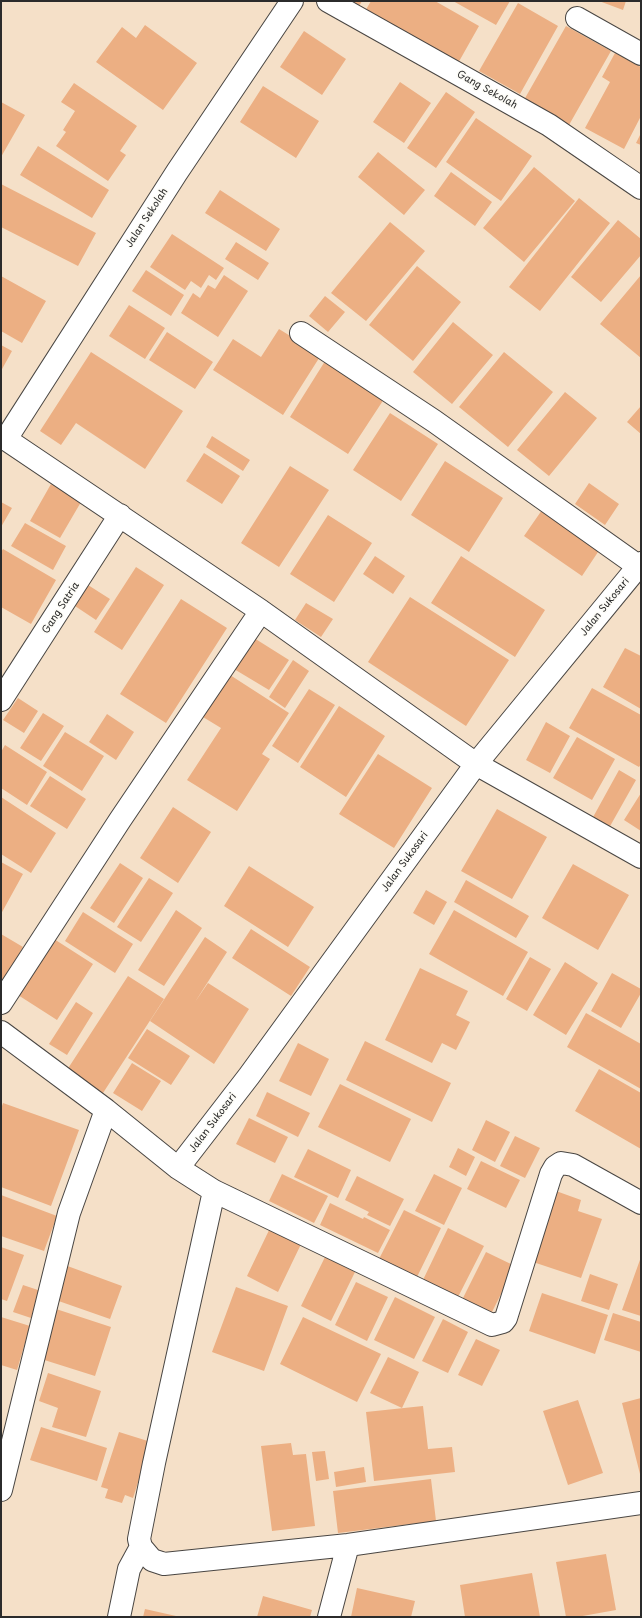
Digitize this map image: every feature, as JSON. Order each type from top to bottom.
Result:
[{"type":"street","name":"Jalan Sekolah","points":[[4,438],[177,172],[292,1]]},
{"type":"street","name":"Gang Sekolah","points":[[328,1],[549,125],[641,188]]},
{"type":"street","points":[[577,18],[641,54]]},
{"type":"street","points":[[301,333],[434,421],[640,565]]},
{"type":"street","points":[[4,438],[261,611],[476,764],[641,857]]},
{"type":"street","name":"Gang Satria","points":[[1,700],[120,515]]},
{"type":"street","name":"Jalan Sukosari","points":[[178,1168],[249,1076],[476,764],[640,565]]},
{"type":"street","points":[[1,1003],[120,820],[261,611]]},
{"type":"street","points":[[1,1032],[106,1110],[178,1168],[214,1191],[492,1325],[503,1322],[506,1318],[551,1174],[555,1167],[561,1164],[573,1165],[641,1203]]},
{"type":"street","points":[[1,1490],[69,1213],[106,1110]]},
{"type":"street","points":[[214,1191],[154,1463],[139,1539],[141,1547],[152,1560],[164,1564],[348,1545],[641,1503]]},
{"type":"street","points":[[329,1617],[348,1545]]},
{"type":"street","points":[[119,1617],[129,1569],[141,1547]]},
{"type":"building","points":[[345,1],[362,1],[358,8]]},
{"type":"building","points":[[371,1],[435,1],[479,26],[457,65],[364,13]]},
{"type":"building","points":[[453,1],[510,1],[496,25]]},
{"type":"building","points":[[599,1],[626,1],[623,10]]},
{"type":"building","points":[[518,3],[558,26],[520,94],[479,71]]},
{"type":"building","points":[[145,25],[197,63],[163,110],[96,62],[122,27],[136,38]]},
{"type":"building","points":[[566,26],[611,51],[569,125],[524,100]]},
{"type":"building","points":[[304,31],[346,59],[322,95],[280,67]]},
{"type":"building","points":[[615,53],[641,67],[641,116],[624,149],[585,128],[610,82],[602,77]]},
{"type":"building","points":[[400,82],[431,103],[404,143],[373,122]]},
{"type":"building","points":[[74,83],[137,126],[120,151],[126,155],[108,181],[56,146],[66,132],[63,130],[75,111],[61,102]]},
{"type":"building","points":[[263,86],[319,121],[296,158],[240,122]]},
{"type":"building","points":[[446,92],[475,112],[436,168],[407,148]]},
{"type":"building","points":[[1,102],[25,115],[1,157]]},
{"type":"building","points":[[476,118],[532,156],[501,201],[446,162]]},
{"type":"building","points":[[641,133],[641,145],[636,143]]},
{"type":"building","points":[[38,146],[109,190],[92,218],[20,175]]},
{"type":"building","points":[[378,152],[425,190],[404,215],[358,177]]},
{"type":"building","points":[[534,167],[575,201],[524,262],[483,228]]},
{"type":"building","points":[[451,172],[492,202],[475,226],[434,196]]},
{"type":"building","points":[[1,184],[96,233],[78,266],[1,227]]},
{"type":"building","points":[[220,190],[280,229],[266,251],[205,213]]},
{"type":"building","points":[[579,198],[610,223],[540,311],[509,287]]},
{"type":"building","points":[[618,220],[641,239],[641,255],[601,302],[571,277]]},
{"type":"building","points":[[390,222],[425,251],[366,321],[331,293]]},
{"type":"building","points":[[172,234],[224,268],[216,280],[209,275],[201,288],[191,281],[185,290],[150,267]]},
{"type":"building","points":[[236,242],[269,263],[258,280],[225,259]]},
{"type":"building","points":[[417,266],[461,302],[413,361],[369,325]]},
{"type":"building","points":[[146,270],[184,295],[171,316],[132,291]]},
{"type":"building","points":[[224,275],[248,291],[218,337],[181,313],[193,293],[200,298],[208,285],[215,289]]},
{"type":"building","points":[[641,275],[641,358],[600,324]]},
{"type":"building","points":[[1,276],[46,301],[22,343],[1,331]]},
{"type":"building","points":[[325,296],[345,312],[328,332],[309,316]]},
{"type":"building","points":[[129,305],[165,328],[145,359],[109,336]]},
{"type":"building","points":[[453,322],[493,355],[452,404],[413,372]]},
{"type":"building","points":[[279,329],[321,355],[283,415],[213,370],[233,339],[261,357]]},
{"type":"building","points":[[167,332],[213,362],[195,389],[149,360]]},
{"type":"building","points":[[1,345],[12,351],[1,371]]},
{"type":"building","points":[[91,352],[183,411],[145,469],[76,423],[61,445],[40,431]]},
{"type":"building","points":[[504,352],[553,392],[508,447],[459,407]]},
{"type":"building","points":[[327,358],[386,396],[348,454],[290,417]]},
{"type":"building","points":[[565,392],[597,418],[549,476],[517,450]]},
{"type":"building","points":[[641,406],[641,434],[627,422]]},
{"type":"building","points":[[390,413],[438,444],[401,501],[353,470]]},
{"type":"building","points":[[212,436],[250,460],[243,471],[206,447]]},
{"type":"building","points":[[204,453],[240,476],[222,504],[186,481]]},
{"type":"building","points":[[445,461],[503,498],[469,552],[411,515]]},
{"type":"building","points":[[290,466],[329,490],[279,567],[241,543]]},
{"type":"building","points":[[589,483],[619,504],[605,525],[575,504]]},
{"type":"building","points":[[51,484],[81,502],[60,538],[30,521]]},
{"type":"building","points":[[1,502],[12,508],[1,527]]},
{"type":"building","points":[[542,510],[600,549],[582,576],[524,536]]},
{"type":"building","points":[[328,515],[372,543],[334,602],[290,574]]},
{"type":"building","points":[[25,523],[66,546],[53,570],[11,546]]},
{"type":"building","points":[[3,549],[56,580],[31,624],[1,607],[1,552]]},
{"type":"building","points":[[375,556],[405,576],[393,594],[363,574]]},
{"type":"building","points":[[461,556],[545,610],[515,657],[431,603]]},
{"type":"building","points":[[136,567],[164,585],[122,650],[94,632]]},
{"type":"building","points":[[88,585],[110,599],[96,620],[75,606]]},
{"type":"building","points":[[410,597],[509,660],[466,726],[368,662]]},
{"type":"building","points":[[181,599],[227,628],[166,723],[120,694]]},
{"type":"building","points":[[306,603],[333,619],[321,637],[295,620]]},
{"type":"building","points":[[254,638],[289,660],[269,690],[234,669]]},
{"type":"building","points":[[625,648],[641,656],[641,709],[603,687]]},
{"type":"building","points":[[293,660],[309,671],[285,708],[269,697]]},
{"type":"building","points":[[230,675],[289,713],[262,754],[270,759],[237,811],[187,780],[221,728],[203,717]]},
{"type":"building","points":[[592,688],[641,715],[641,764],[639,767],[569,728]]},
{"type":"building","points":[[309,689],[335,705],[298,763],[272,746]]},
{"type":"building","points":[[18,698],[38,711],[24,733],[3,720]]},
{"type":"building","points":[[339,706],[385,736],[346,797],[300,767]]},
{"type":"building","points":[[43,713],[64,726],[41,761],[20,748]]},
{"type":"building","points":[[107,714],[134,732],[116,760],[89,742]]},
{"type":"building","points":[[546,722],[570,736],[550,773],[526,760]]},
{"type":"building","points":[[65,732],[104,756],[82,791],[43,766]]},
{"type":"building","points":[[577,737],[615,759],[592,800],[553,778]]},
{"type":"building","points":[[5,745],[47,772],[27,805],[1,788],[1,752]]},
{"type":"building","points":[[378,754],[432,788],[394,848],[339,814]]},
{"type":"building","points":[[619,770],[636,780],[609,828],[592,819]]},
{"type":"building","points":[[50,776],[86,799],[67,829],[30,806]]},
{"type":"building","points":[[641,793],[641,831],[624,820]]},
{"type":"building","points":[[1,797],[56,833],[31,873],[1,854]]},
{"type":"building","points":[[173,807],[211,832],[178,883],[140,858]]},
{"type":"building","points":[[497,809],[547,837],[512,899],[461,871]]},
{"type":"building","points":[[1,862],[23,874],[1,914]]},
{"type":"building","points":[[120,863],[143,878],[114,923],[90,908]]},
{"type":"building","points":[[573,864],[629,895],[598,950],[542,918]]},
{"type":"building","points":[[249,866],[314,907],[288,947],[224,906]]},
{"type":"building","points":[[149,878],[173,893],[141,942],[117,927]]},
{"type":"building","points":[[466,880],[529,916],[516,938],[454,902]]},
{"type":"building","points":[[426,890],[447,902],[434,925],[413,913]]},
{"type":"building","points":[[176,910],[202,928],[164,986],[138,970]]},
{"type":"building","points":[[454,910],[528,952],[503,996],[429,954]]},
{"type":"building","points":[[83,912],[133,944],[115,973],[65,941]]},
{"type":"building","points":[[251,929],[310,967],[291,996],[232,958]]},
{"type":"building","points":[[1,934],[23,947],[1,985]]},
{"type":"building","points":[[205,937],[227,952],[195,1002],[208,983],[249,1009],[214,1064],[150,1021]]},
{"type":"building","points":[[54,939],[93,964],[57,1020],[18,995]]},
{"type":"building","points":[[530,957],[551,969],[527,1011],[506,999]]},
{"type":"building","points":[[565,962],[598,983],[566,1035],[533,1015]]},
{"type":"building","points":[[420,968],[468,991],[456,1015],[470,1022],[456,1050],[442,1043],[432,1063],[385,1040]]},
{"type":"building","points":[[612,973],[641,989],[641,993],[621,1028],[591,1011]]},
{"type":"building","points":[[128,976],[164,999],[103,1093],[67,1070]]},
{"type":"building","points":[[76,1002],[93,1013],[67,1055],[49,1044]]},
{"type":"building","points":[[586,1013],[641,1044],[641,1089],[567,1047]]},
{"type":"building","points":[[147,1029],[190,1056],[171,1085],[128,1058]]},
{"type":"building","points":[[365,1041],[451,1083],[432,1122],[346,1080]]},
{"type":"building","points":[[298,1043],[329,1059],[311,1096],[279,1081]]},
{"type":"building","points":[[132,1063],[161,1081],[142,1111],[113,1093]]},
{"type":"building","points":[[599,1069],[641,1093],[641,1149],[575,1111]]},
{"type":"building","points":[[340,1084],[411,1119],[390,1162],[318,1127]]},
{"type":"building","points":[[267,1092],[310,1113],[298,1137],[256,1116]]},
{"type":"building","points":[[3,1103],[79,1130],[51,1206],[1,1187],[1,1109]]},
{"type":"building","points":[[249,1118],[288,1137],[275,1163],[236,1144]]},
{"type":"building","points":[[486,1120],[510,1132],[495,1162],[472,1150]]},
{"type":"building","points":[[515,1136],[540,1148],[525,1178],[500,1166]]},
{"type":"building","points":[[458,1148],[475,1157],[466,1176],[449,1167]]},
{"type":"building","points":[[308,1149],[351,1170],[338,1198],[294,1177]]},
{"type":"building","points":[[481,1161],[520,1180],[506,1208],[467,1189]]},
{"type":"building","points":[[282,1174],[328,1196],[314,1223],[269,1201]]},
{"type":"building","points":[[434,1174],[462,1188],[444,1225],[415,1211]]},
{"type":"building","points":[[357,1176],[404,1199],[390,1226],[367,1215],[369,1212],[345,1200]]},
{"type":"building","points":[[556,1191],[581,1200],[578,1211],[602,1219],[581,1278],[533,1262]]},
{"type":"building","points":[[1,1195],[57,1216],[44,1251],[1,1236]]},
{"type":"building","points":[[330,1203],[390,1230],[378,1253],[320,1225]]},
{"type":"building","points":[[404,1210],[441,1228],[417,1277],[379,1259]]},
{"type":"building","points":[[272,1224],[303,1240],[278,1292],[247,1276]]},
{"type":"building","points":[[448,1228],[484,1246],[457,1299],[422,1282]]},
{"type":"building","points":[[1,1247],[24,1255],[7,1301],[1,1299]]},
{"type":"building","points":[[486,1252],[515,1266],[490,1316],[461,1302]]},
{"type":"building","points":[[325,1257],[355,1272],[331,1321],[301,1306]]},
{"type":"building","points":[[641,1257],[641,1316],[622,1310]]},
{"type":"building","points":[[62,1264],[122,1286],[110,1319],[50,1298]]},
{"type":"building","points":[[590,1274],[618,1284],[609,1310],[581,1301]]},
{"type":"building","points":[[356,1282],[388,1297],[367,1341],[335,1325]]},
{"type":"building","points":[[23,1285],[41,1291],[31,1318],[13,1312]]},
{"type":"building","points":[[236,1287],[288,1306],[264,1371],[212,1352]]},
{"type":"building","points":[[542,1293],[608,1315],[595,1354],[529,1331]]},
{"type":"building","points":[[395,1297],[435,1317],[414,1359],[374,1340]]},
{"type":"building","points":[[53,1308],[111,1327],[95,1376],[38,1358]]},
{"type":"building","points":[[613,1313],[641,1322],[641,1352],[604,1340]]},
{"type":"building","points":[[1,1317],[30,1326],[17,1370],[1,1365]]},
{"type":"building","points":[[303,1317],[381,1354],[357,1402],[280,1364]]},
{"type":"building","points":[[443,1319],[468,1332],[448,1373],[422,1361]]},
{"type":"building","points":[[476,1339],[500,1350],[482,1386],[458,1375]]},
{"type":"building","points":[[388,1357],[419,1372],[402,1408],[370,1393]]},
{"type":"building","points":[[48,1373],[101,1391],[86,1437],[52,1427],[58,1408],[39,1401]]},
{"type":"building","points":[[641,1398],[641,1474],[640,1474],[622,1403]]},
{"type":"building","points":[[578,1400],[603,1473],[568,1485],[543,1411]]},
{"type":"building","points":[[423,1406],[428,1449],[452,1447],[455,1472],[374,1481],[366,1412]]},
{"type":"building","points":[[41,1427],[107,1448],[97,1481],[30,1460]]},
{"type":"building","points":[[119,1432],[151,1442],[133,1498],[125,1495],[122,1503],[105,1498],[108,1489],[101,1487]]},
{"type":"building","points":[[291,1443],[293,1455],[306,1454],[315,1526],[272,1531],[261,1446]]},
{"type":"building","points":[[325,1451],[329,1479],[316,1481],[312,1452]]},
{"type":"building","points":[[364,1467],[366,1482],[336,1487],[334,1472]]},
{"type":"building","points":[[431,1479],[436,1521],[338,1533],[333,1491]]},
{"type":"building","points":[[606,1554],[616,1610],[577,1617],[566,1617],[556,1562]]},
{"type":"building","points":[[532,1573],[540,1617],[465,1617],[460,1585]]},
{"type":"building","points":[[357,1588],[415,1601],[411,1617],[351,1617]]},
{"type":"building","points":[[263,1596],[312,1610],[310,1617],[257,1617]]},
{"type":"building","points":[[145,1609],[176,1616],[176,1617],[143,1617]]}]
